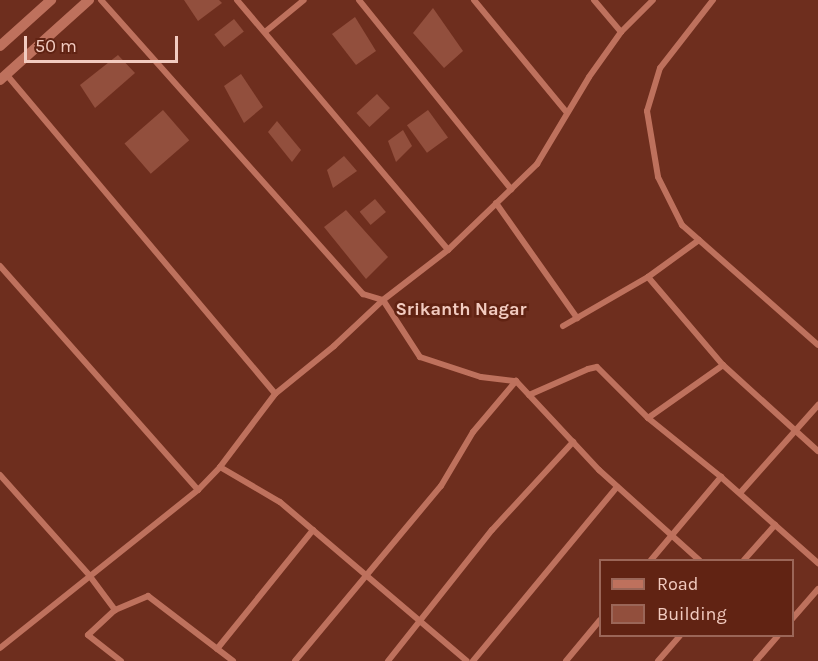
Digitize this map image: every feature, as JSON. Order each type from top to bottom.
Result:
[{"type":"street","points":[[0,46],[51,0]]},
{"type":"street","points":[[89,0],[3,77],[275,394]]},
{"type":"street","points":[[101,0],[363,294],[383,300],[420,357],[481,377],[516,381],[617,487],[697,559]]},
{"type":"street","points":[[237,0],[448,250]]},
{"type":"street","points":[[265,32],[304,0]]},
{"type":"street","points":[[359,0],[511,189]]},
{"type":"street","points":[[474,0],[567,113]]},
{"type":"street","points":[[594,0],[621,32]]},
{"type":"street","points":[[0,648],[198,490],[220,467],[275,394],[334,346],[383,300],[448,250],[537,164],[589,77],[621,32],[653,0]]},
{"type":"street","points":[[712,0],[660,68],[647,111],[658,177],[682,225],[818,345]]},
{"type":"street","points":[[496,203],[577,318]]},
{"type":"street","points":[[563,326],[648,277],[699,240]]},
{"type":"street","points":[[0,266],[198,490]]},
{"type":"street","points":[[648,277],[723,365],[818,451]]},
{"type":"street","points":[[648,418],[723,365]]},
{"type":"street","points":[[529,395],[597,367],[648,418],[740,493],[818,563]]},
{"type":"street","points":[[295,661],[441,486],[473,432],[516,381]]},
{"type":"street","points":[[740,493],[818,405]]},
{"type":"street","points":[[388,661],[492,530],[573,442]]},
{"type":"street","points":[[220,467],[280,502],[467,661]]},
{"type":"street","points":[[0,475],[89,575],[115,610]]},
{"type":"street","points":[[653,559],[721,477]]},
{"type":"street","points":[[472,661],[617,487]]},
{"type":"street","points":[[746,559],[775,525]]},
{"type":"street","points":[[217,649],[313,530]]},
{"type":"street","points":[[794,617],[818,589]]},
{"type":"street","points":[[121,661],[88,635],[115,610],[148,596],[233,661]]},
{"type":"street","points":[[566,661],[599,621]]},
{"type":"street","points":[[658,661],[679,637]]},
{"type":"street","points":[[756,661],[777,637]]},
{"type":"building","points":[[184,0],[219,0],[222,3],[198,21]]},
{"type":"building","points":[[433,8],[463,51],[444,68],[413,33]]},
{"type":"building","points":[[355,17],[376,51],[356,65],[332,34]]},
{"type":"building","points":[[234,19],[244,32],[224,47],[214,34]]},
{"type":"building","points":[[118,55],[135,73],[95,108],[80,85]]},
{"type":"building","points":[[241,74],[263,107],[244,123],[224,86]]},
{"type":"building","points":[[377,94],[390,108],[369,127],[357,113]]},
{"type":"building","points":[[163,110],[189,140],[151,174],[125,143]]},
{"type":"building","points":[[428,110],[448,138],[427,153],[407,125]]},
{"type":"building","points":[[277,121],[301,150],[292,162],[268,132]]},
{"type":"building","points":[[403,130],[412,146],[396,162],[388,141]]},
{"type":"building","points":[[344,156],[357,171],[333,188],[327,170]]},
{"type":"building","points":[[375,199],[386,212],[371,225],[360,212]]},
{"type":"building","points":[[346,210],[388,257],[366,279],[324,227]]},
{"type":"district","name":"Srikanth Nagar","points":[[461,309]]}]
